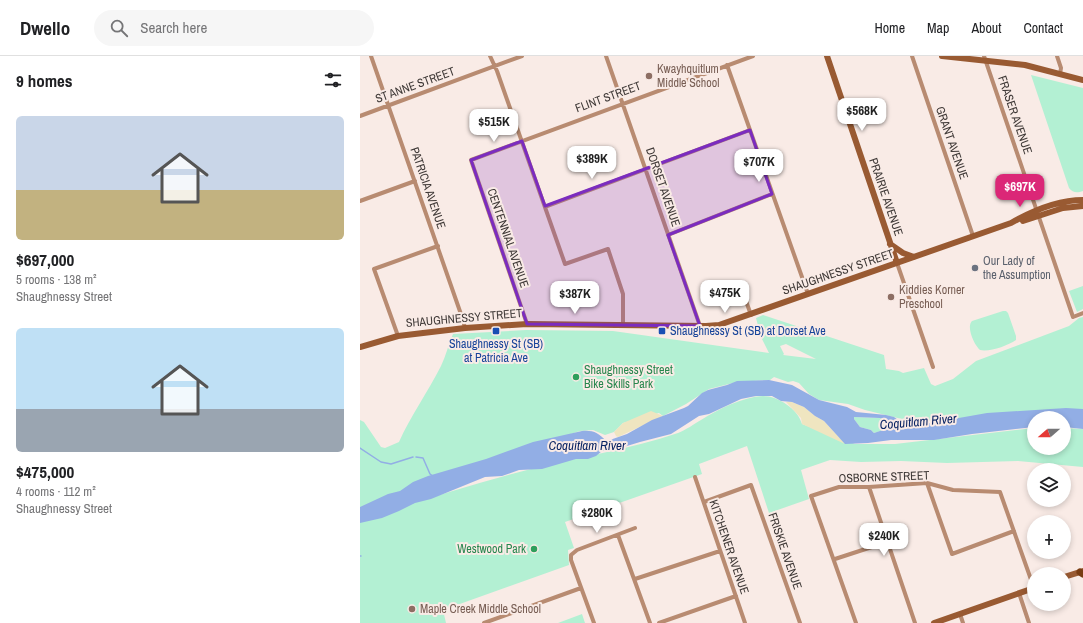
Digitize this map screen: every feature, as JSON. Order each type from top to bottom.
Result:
[{"type":"main road","name":"PRAIRIE AVENUE","points":[[827,56],[897,263]]},
{"type":"main road","points":[[942,56],[985,58],[1083,80]]},
{"type":"main road","name":"SHAUGHNESSY STREET","points":[[360,347],[398,336],[465,328],[527,324],[719,325],[1011,223],[1064,202],[1083,200]]},
{"type":"main road","name":"SHAUGHNESSY STREET","points":[[1038,213],[1083,206]]},
{"type":"main road","points":[[890,244],[903,253],[914,257]]},
{"type":"main road","points":[[1071,575],[1082,572]]},
{"type":"main road","points":[[934,623],[1027,590]]},
{"type":"street","name":"PATRICIA AVENUE","points":[[371,56],[438,246],[465,328]]},
{"type":"street","points":[[490,56],[497,71],[566,264],[608,249],[623,294],[623,324]]},
{"type":"street","name":"ST ANNE STREET","points":[[360,116],[522,56]]},
{"type":"street","name":"DORSET AVENUE","points":[[606,56],[700,326]]},
{"type":"street","name":"FLINT STREET","points":[[471,160],[622,103],[753,56]]},
{"type":"street","name":"GRANT AVENUE","points":[[912,56],[973,236]]},
{"type":"street","points":[[1057,56],[1061,68],[1060,74]]},
{"type":"street","name":"FRASER AVENUE","points":[[985,58],[1072,317],[1083,313]]},
{"type":"street","points":[[727,65],[808,294]]},
{"type":"street","points":[[545,207],[750,130]]},
{"type":"street","name":"CENTENNIAL AVENUE","points":[[471,160],[527,324]]},
{"type":"street","points":[[360,201],[415,181]]},
{"type":"street","points":[[668,235],[772,194]]},
{"type":"street","points":[[398,336],[374,269],[438,246]]},
{"type":"street","name":"PRAIRIE AVENUE","points":[[897,263],[933,368]]},
{"type":"street","points":[[741,287],[751,315]]},
{"type":"street","name":"KITCHENER AVENUE","points":[[695,477],[745,623]]},
{"type":"street","points":[[927,483],[952,554],[1014,531]]},
{"type":"street","name":"OSBORNE STREET","points":[[834,559],[811,496],[839,487],[869,487],[927,483],[953,490],[1000,492],[1027,568]]},
{"type":"street","name":"FRISKIE AVENUE","points":[[704,502],[751,485],[800,623]]},
{"type":"street","points":[[869,487],[915,623]]},
{"type":"street","points":[[594,623],[571,560],[571,555],[577,550],[635,528]]},
{"type":"street","points":[[618,535],[650,623]]},
{"type":"street","points":[[856,623],[834,559],[887,542]]},
{"type":"street","points":[[635,579],[720,551]]},
{"type":"street","points":[[484,623],[581,588]]},
{"type":"street","points":[[1019,593],[1029,623]]},
{"type":"street","points":[[660,623],[736,596]]},
{"type":"street","points":[[960,614],[963,623]]},
{"type":"highlighted area","points":[[750,130],[772,194],[668,235],[700,326],[527,324],[471,160],[522,141],[545,206]]},
{"type":"green space","points":[[1031,75],[1083,88],[1083,191],[1075,192],[1069,188]]},
{"type":"green space","points":[[1083,286],[1083,309],[1077,312],[1069,291]]},
{"type":"green space","points":[[1003,311],[1008,313],[1016,340],[998,348],[980,350],[975,344],[970,331],[970,324],[972,321]]},
{"type":"green space","points":[[763,315],[884,355],[886,369],[903,373],[924,368],[931,384],[935,386],[953,379],[976,361],[1069,326],[1079,318],[1083,317],[1083,412],[1027,411],[1027,416],[961,420],[910,421],[865,410],[848,404],[819,400],[809,394],[799,383],[793,381],[788,382],[774,377],[770,380],[737,382],[709,389],[686,404],[663,416],[659,413],[623,423],[614,432],[605,435],[593,430],[580,431],[537,445],[389,510],[513,474],[660,439],[681,432],[731,404],[763,396],[775,398],[787,404],[800,418],[802,424],[855,444],[895,444],[1027,429],[1027,455],[1071,455],[1071,428],[1083,429],[1083,467],[1071,466],[1071,463],[1018,461],[947,463],[901,461],[861,462],[830,460],[801,470],[809,499],[769,513],[747,446],[699,464],[702,474],[565,522],[574,548],[568,550],[569,565],[443,610],[446,623],[360,623],[360,420],[364,422],[381,447],[385,448],[399,442],[441,366],[453,334],[526,330],[613,331],[769,353],[761,337],[756,318]],"holes":[[[786,344],[816,359],[783,355],[784,354],[780,346]]]},
{"type":"green space","points":[[854,417],[880,418],[896,423],[896,425],[874,433],[871,430],[860,427]]},
{"type":"green space","points":[[582,614],[585,623],[558,623]]},
{"type":"sand","points":[[786,402],[792,402],[804,407],[824,421],[845,444],[802,424],[801,418]]},
{"type":"sand","points":[[651,411],[663,416],[618,437],[616,436],[614,432],[623,423]]},
{"type":"water","name":"Coquitlam River","points":[[769,380],[792,385],[819,400],[847,407],[856,412],[894,417],[908,427],[987,413],[1066,408],[1083,409],[1083,429],[1071,428],[1071,411],[1027,411],[1027,428],[934,440],[891,440],[845,444],[824,421],[804,407],[792,402],[781,401],[772,396],[756,396],[741,399],[709,414],[699,416],[671,434],[617,449],[602,451],[596,456],[588,459],[576,459],[542,469],[519,470],[502,476],[485,477],[431,499],[415,503],[382,518],[360,523],[360,507],[388,494],[400,491],[413,482],[428,476],[486,459],[533,442],[582,431],[596,433],[607,441],[627,434],[652,420],[688,406],[702,393],[708,390],[737,381]],"holes":[[[854,417],[880,418],[896,423],[896,425],[892,427],[874,433],[871,430],[860,427]]]},
{"type":"waterway","points":[[360,448],[381,462],[391,464],[413,457]]},
{"type":"waterway","points":[[416,457],[423,458],[430,474],[433,476]]},
{"type":"place","name":"Kwayhquitlum Middle School","points":[[649,76]]},
{"type":"place","name":"Our Lady of the Assumption","points":[[975,268]]},
{"type":"place","name":"Kiddies Korner Preschool","points":[[891,297]]},
{"type":"place","name":"Shaughnessy St (SB) at Patricia Ave","points":[[496,331]]},
{"type":"place","name":"Shaughnessy St (SB) at Dorset Ave","points":[[662,331]]},
{"type":"place","name":"Shaughnessy Street Bike Skills Park","points":[[576,377]]},
{"type":"place","name":"Westwood Park","points":[[534,549]]},
{"type":"place","name":"Maple Creek Middle School","points":[[412,609]]}]
